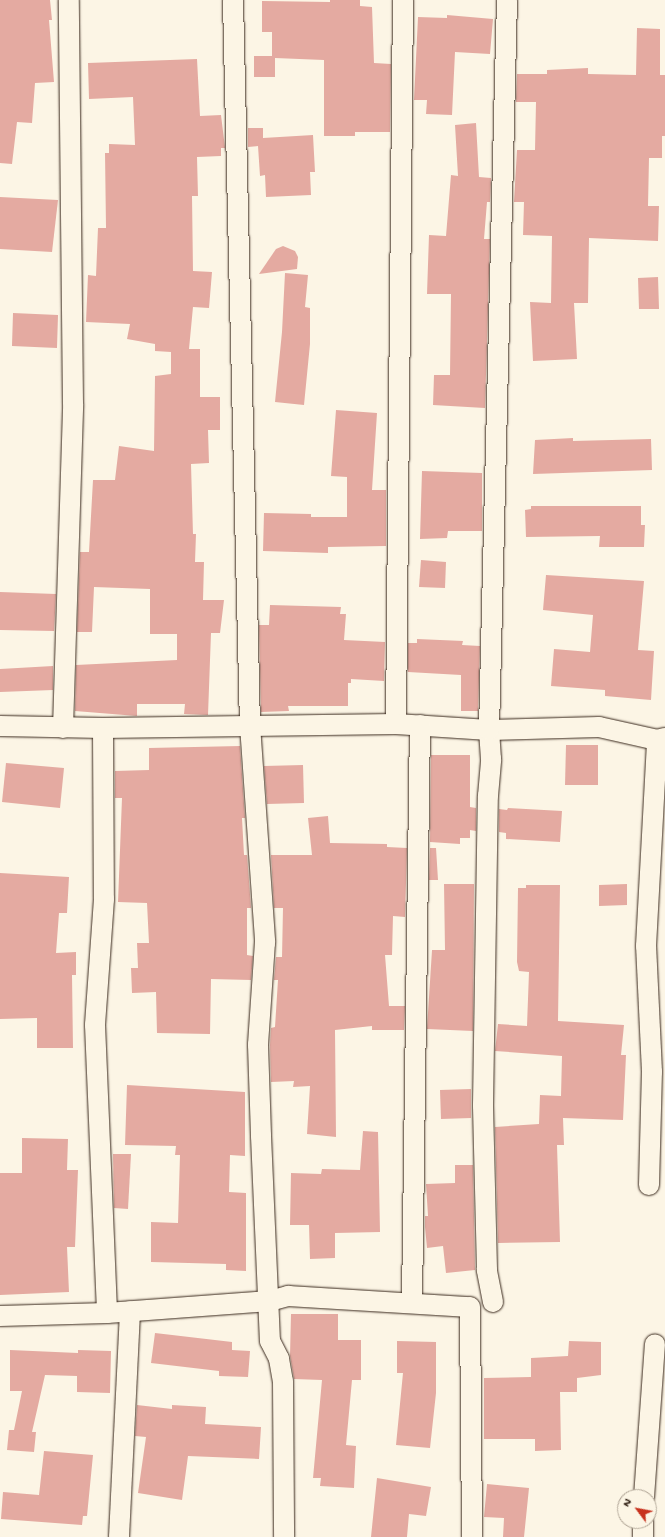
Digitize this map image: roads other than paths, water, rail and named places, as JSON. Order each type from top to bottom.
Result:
[{"type":"street","points":[[63,728],[73,404],[69,0]]},
{"type":"street","points":[[233,0],[250,725],[265,942],[258,1045],[270,1301],[270,1341],[279,1359],[283,1381],[284,1537]]},
{"type":"street","points":[[396,724],[403,0]]},
{"type":"street","points":[[493,1302],[487,1270],[483,1105],[488,796],[491,759],[489,730],[507,0]]},
{"type":"street","points":[[0,726],[103,728],[396,724],[489,730],[599,727],[661,739],[646,946],[652,1072],[649,1184]]},
{"type":"street","points":[[412,1302],[420,726]]},
{"type":"street","points":[[103,728],[104,899],[95,1025],[107,1314]]},
{"type":"street","points":[[0,1316],[107,1314],[270,1301],[288,1296],[412,1302],[470,1307],[472,1537]]},
{"type":"street","points":[[119,1537],[130,1311]]},
{"type":"street","points":[[645,1489],[655,1344]]}]
